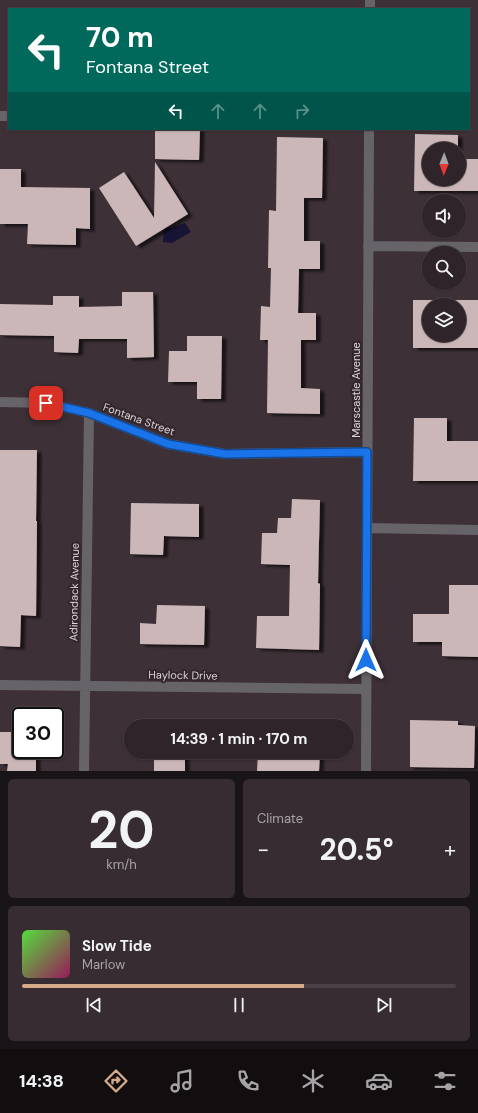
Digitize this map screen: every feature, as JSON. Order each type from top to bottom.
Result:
[{"type":"street","name":"Marscastle Avenue","points":[[366,771],[369,130]]},
{"type":"street","points":[[368,246],[478,247]]},
{"type":"street","name":"Fontana Street","points":[[0,402],[46,403],[89,413],[168,444],[225,454],[367,452]]},
{"type":"street","name":"Adirondack Avenue","points":[[84,771],[89,413]]},
{"type":"street","points":[[367,528],[478,530]]},
{"type":"street","name":"Haylock Drive","points":[[0,685],[366,689]]},
{"type":"shaded area","points":[[185,223],[191,232],[172,243],[163,242],[164,229],[166,227],[171,228]]},
{"type":"building","points":[[155,130],[200,130],[199,160],[155,159]]},
{"type":"building","points":[[415,134],[458,135],[458,142],[422,142],[422,186],[466,186],[466,159],[478,159],[478,191],[414,191]]},
{"type":"building","points":[[277,137],[323,138],[322,198],[304,198],[304,241],[320,241],[320,269],[299,269],[298,313],[316,313],[316,340],[301,340],[301,388],[320,389],[320,414],[267,413],[268,340],[260,340],[261,306],[270,307],[271,268],[268,268],[269,210],[276,211]]},
{"type":"building","points":[[155,162],[188,214],[136,246],[99,188],[124,172],[154,218]]},
{"type":"building","points":[[0,169],[21,169],[21,187],[90,188],[90,229],[76,228],[76,245],[27,244],[28,224],[0,224]]},
{"type":"building","points":[[122,292],[153,292],[154,357],[127,358],[127,339],[79,339],[78,353],[54,352],[54,336],[0,335],[0,304],[53,305],[53,296],[79,296],[79,307],[122,306]]},
{"type":"building","points":[[413,300],[422,300],[422,342],[466,342],[466,300],[478,300],[478,348],[413,348]]},
{"type":"building","points":[[187,336],[222,336],[221,399],[197,399],[197,382],[168,382],[169,351],[187,351]]},
{"type":"building","points":[[414,418],[447,418],[447,441],[478,441],[478,481],[413,481]]},
{"type":"building","points":[[0,450],[37,450],[36,616],[21,615],[20,647],[0,646]]},
{"type":"building","points":[[292,499],[320,500],[318,583],[320,584],[319,650],[256,648],[257,616],[289,616],[290,565],[261,564],[262,533],[277,533],[278,518],[291,518]]},
{"type":"building","points":[[131,503],[199,504],[199,537],[164,536],[163,555],[130,554]]},
{"type":"building","points":[[449,585],[478,585],[478,657],[442,656],[442,642],[413,642],[413,614],[449,614]]},
{"type":"building","points":[[157,605],[205,606],[204,645],[140,644],[140,623],[156,624]]},
{"type":"building","points":[[410,720],[458,721],[458,725],[475,726],[474,768],[410,767]]},
{"type":"building","points":[[0,732],[12,732],[12,759],[36,759],[36,771],[7,771],[8,764],[0,764]]},
{"type":"building","points":[[154,759],[185,759],[185,771],[154,771]]},
{"type":"building","points":[[258,759],[320,759],[319,771],[257,771]]},
{"type":"route","points":[[46,403],[89,413],[168,444],[225,454],[367,452],[366,660]]}]
